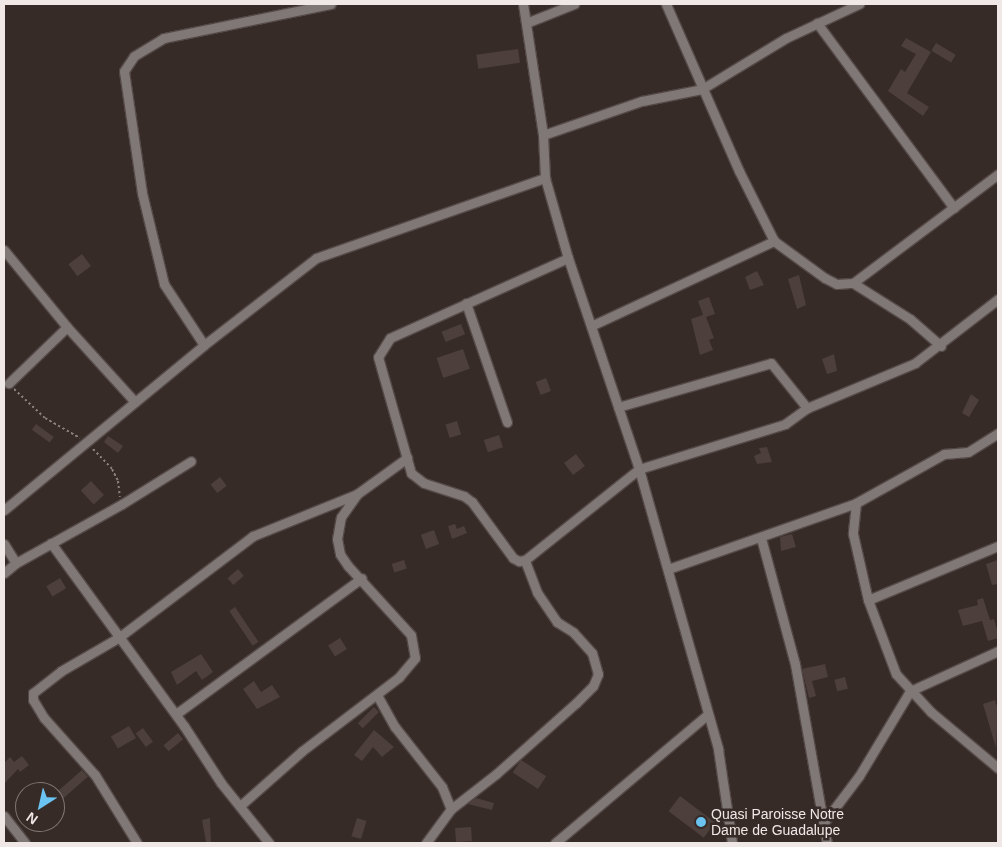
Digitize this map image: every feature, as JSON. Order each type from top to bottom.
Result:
[{"type":"street","points":[[204,345],[164,284],[142,193],[124,71],[134,56],[164,38],[331,4]]},
{"type":"street","points":[[523,4],[542,135],[544,178],[568,258],[639,468],[668,569],[718,749],[732,843]]},
{"type":"street","points":[[526,22],[574,4]]},
{"type":"street","points":[[666,4],[702,88],[774,241],[825,278],[837,284],[853,283],[998,174]]},
{"type":"street","points":[[542,135],[642,100],[702,88],[786,38],[860,4]]},
{"type":"street","points":[[817,23],[954,208]]},
{"type":"street","points":[[4,510],[88,444],[135,402],[303,266],[329,251],[544,178]]},
{"type":"street","points":[[592,325],[774,241]]},
{"type":"street","points":[[4,250],[67,327],[135,402]]},
{"type":"street","points":[[568,258],[390,338],[379,352],[410,473],[416,479],[464,496],[492,525],[513,558],[525,560],[639,468],[785,424],[807,408],[915,363],[941,346],[998,299]]},
{"type":"street","points":[[853,283],[910,319],[941,346]]},
{"type":"street","points":[[466,303],[507,422]]},
{"type":"street","points":[[9,383],[67,327]]},
{"type":"street","points":[[618,407],[771,363],[807,408]]},
{"type":"street","points":[[668,569],[761,538],[856,503],[944,454],[968,452],[998,434]]},
{"type":"street","points":[[137,843],[95,776],[50,726],[33,700],[38,688],[61,671],[118,638],[253,536],[357,494],[407,458]]},
{"type":"street","points":[[4,573],[16,563],[51,542],[122,504],[191,461]]},
{"type":"street","points":[[241,805],[302,751],[377,696],[408,669],[416,651],[411,635],[340,554],[337,539],[340,517],[357,494]]},
{"type":"street","points":[[856,503],[853,534],[868,600],[896,674],[910,691],[998,768]]},
{"type":"street","points":[[761,538],[793,656],[809,756],[825,821],[826,843]]},
{"type":"street","points":[[51,542],[118,638],[176,714],[217,778],[241,805],[269,843]]},
{"type":"street","points":[[4,544],[16,563]]},
{"type":"street","points":[[868,600],[998,546]]},
{"type":"street","points":[[426,843],[451,809],[496,774],[576,703],[593,686],[598,674],[592,653],[573,632],[556,622],[542,599],[525,560]]},
{"type":"street","points":[[176,714],[362,578]]},
{"type":"street","points":[[825,821],[859,776],[910,691],[998,651]]},
{"type":"street","points":[[377,696],[395,727],[442,787],[451,809]]},
{"type":"street","points":[[555,843],[565,840],[708,714]]},
{"type":"street","points":[[4,816],[24,843]]},
{"type":"path","points":[[9,383],[45,418],[88,444],[112,469],[118,481],[117,491],[122,504]]},
{"type":"building","points":[[906,38],[931,52],[907,93],[929,107],[923,116],[888,91],[901,69],[905,72],[916,54],[901,46]]},
{"type":"building","points":[[936,43],[956,55],[951,63],[931,51]]},
{"type":"building","points":[[518,49],[520,63],[478,69],[476,55]]},
{"type":"building","points":[[82,254],[91,266],[77,276],[68,264]]},
{"type":"building","points":[[757,271],[764,285],[750,290],[745,277]]},
{"type":"building","points":[[799,275],[806,305],[797,309],[788,279]]},
{"type":"building","points":[[709,297],[715,314],[706,317],[714,338],[709,340],[713,350],[700,355],[691,319],[703,315],[698,301]]},
{"type":"building","points":[[461,324],[465,334],[446,342],[442,332]]},
{"type":"building","points":[[463,349],[470,369],[443,378],[437,358]]},
{"type":"building","points":[[834,354],[837,371],[827,374],[822,359]]},
{"type":"building","points":[[546,378],[551,391],[541,395],[536,382]]},
{"type":"building","points":[[971,394],[979,400],[969,417],[962,413]]},
{"type":"building","points":[[457,421],[461,434],[450,438],[446,425]]},
{"type":"building","points":[[36,424],[54,437],[50,443],[32,430]]},
{"type":"building","points":[[499,435],[503,447],[488,452],[484,440]]},
{"type":"building","points":[[108,436],[123,446],[118,453],[104,442]]},
{"type":"building","points":[[767,447],[772,462],[757,464],[754,456],[761,453],[759,448]]},
{"type":"building","points":[[576,454],[585,466],[573,475],[564,463]]},
{"type":"building","points":[[220,477],[227,486],[217,493],[211,484]]},
{"type":"building","points":[[91,481],[104,495],[94,504],[81,491]]},
{"type":"building","points":[[455,524],[457,529],[464,526],[467,533],[452,539],[448,526]]},
{"type":"building","points":[[434,530],[439,544],[426,549],[421,535]]},
{"type":"building","points":[[792,534],[796,547],[781,551],[780,537]]},
{"type":"building","points":[[404,560],[407,569],[394,573],[392,564]]},
{"type":"building","points":[[998,560],[998,584],[992,585],[986,564]]},
{"type":"building","points":[[238,569],[244,576],[233,585],[227,578]]},
{"type":"building","points":[[60,578],[66,588],[52,597],[46,586]]},
{"type":"building","points":[[983,598],[990,620],[994,619],[998,633],[998,638],[988,641],[982,621],[963,626],[958,610],[978,605],[977,600]]},
{"type":"building","points":[[235,607],[258,642],[253,646],[229,611]]},
{"type":"building","points":[[340,638],[347,649],[335,656],[328,645]]},
{"type":"building","points":[[201,654],[213,672],[202,680],[196,671],[177,685],[171,672]]},
{"type":"building","points":[[825,664],[828,677],[812,681],[816,696],[809,698],[802,669]]},
{"type":"building","points":[[845,677],[848,689],[837,691],[834,680]]},
{"type":"building","points":[[254,681],[261,692],[272,685],[280,697],[257,709],[243,689]]},
{"type":"building","points":[[995,700],[998,710],[996,748],[983,704]]},
{"type":"building","points":[[374,707],[379,712],[363,728],[358,723]]},
{"type":"building","points":[[129,726],[136,738],[118,749],[111,736]]},
{"type":"building","points":[[143,728],[153,742],[146,747],[136,733]]},
{"type":"building","points":[[374,730],[394,747],[382,757],[373,747],[362,761],[354,755]]},
{"type":"building","points":[[178,733],[183,739],[169,751],[163,745]]},
{"type":"building","points":[[22,756],[29,765],[20,772],[18,769],[4,784],[4,763],[10,757],[14,762]]},
{"type":"building","points":[[521,760],[546,776],[538,789],[513,773]]},
{"type":"building","points":[[82,770],[88,777],[65,797],[65,785]]},
{"type":"building","points":[[680,796],[715,822],[704,838],[669,811]]},
{"type":"building","points":[[476,798],[494,803],[492,810],[468,804]]},
{"type":"building","points":[[210,818],[211,842],[206,842],[202,820]]},
{"type":"building","points":[[357,818],[367,821],[361,839],[351,836]]},
{"type":"building","points":[[471,827],[472,841],[456,842],[455,828]]},
{"type":"place","name":"Quasi Paroisse Notre Dame de Guadalupe","points":[[701,822]]}]
